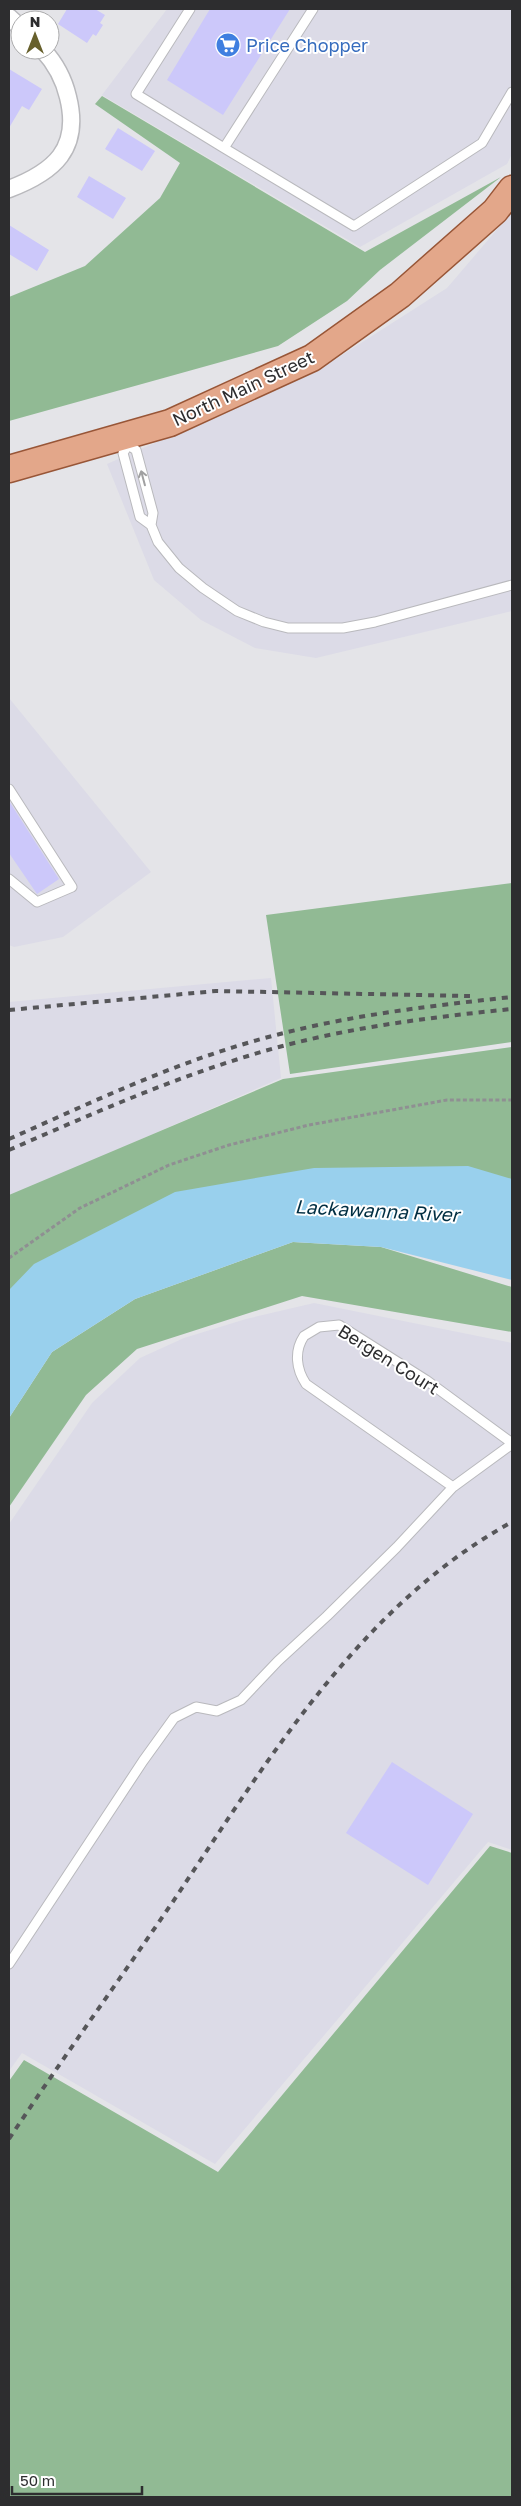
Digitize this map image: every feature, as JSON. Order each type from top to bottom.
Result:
[{"type":"main road","name":"North Main Street","points":[[9,469],[126,441],[312,358],[400,295],[495,212],[512,189]]},
{"type":"street","points":[[9,189],[39,176],[49,169],[59,158],[71,133],[72,115],[64,84],[49,60]]},
{"type":"lane","points":[[190,9],[136,94],[354,226],[482,143],[512,92]]},
{"type":"lane","points":[[224,148],[313,9]]},
{"type":"lane","points":[[151,525],[153,513],[136,450],[126,441],[123,453],[140,517],[151,525],[158,542],[179,568],[203,588],[237,611],[264,622],[288,628],[343,628],[374,622],[512,585]]},
{"type":"lane","points":[[9,789],[72,887],[37,902],[9,879]]},
{"type":"lane","name":"Bergen Court","points":[[452,1487],[306,1384],[298,1367],[297,1357],[304,1336],[319,1326],[339,1325],[426,1380],[512,1443]]},
{"type":"lane","points":[[9,1964],[142,1761],[174,1718],[196,1707],[218,1711],[241,1700],[278,1661],[397,1547],[452,1487],[512,1443]]},
{"type":"path","points":[[9,1258],[80,1208],[169,1165],[229,1145],[309,1126],[448,1100],[512,1100]]},
{"type":"shaded area","points":[[167,9],[512,9],[512,154],[507,164],[360,247],[102,95]]},
{"type":"shaded area","points":[[512,212],[512,611],[316,658],[255,648],[201,620],[154,580],[107,464],[314,373],[447,288]]},
{"type":"shaded area","points":[[9,698],[151,872],[63,937],[14,947],[9,945]]},
{"type":"shaded area","points":[[271,978],[281,1078],[9,1197],[9,1002]]},
{"type":"shaded area","points":[[314,1303],[512,1343],[512,1850],[488,1842],[215,2164],[22,2053],[9,2071],[9,1524],[92,1403],[140,1358],[184,1338],[246,1319]]},
{"type":"green space","points":[[102,96],[365,252],[501,177],[380,270],[347,301],[278,346],[9,421],[9,297],[85,266],[160,198],[180,163],[95,104]]},
{"type":"green space","points":[[512,883],[512,1042],[290,1074],[266,915]]},
{"type":"green space","points":[[512,1047],[512,1193],[423,1182],[9,1332],[9,1195],[283,1079]]},
{"type":"green space","points":[[293,1242],[381,1247],[512,1287],[512,1332],[302,1296],[137,1349],[86,1395],[9,1507],[9,1418],[52,1352],[135,1299]]},
{"type":"green space","points":[[490,1846],[512,1853],[512,2497],[9,2497],[9,2081],[24,2060],[218,2172]]},
{"type":"water","name":"Lackawanna River","points":[[468,1166],[512,1179],[512,1280],[381,1247],[293,1242],[135,1299],[52,1352],[9,1418],[9,1290],[34,1264],[175,1192],[314,1168]]},
{"type":"building","points":[[67,9],[95,9],[105,15],[100,23],[103,25],[96,36],[93,34],[87,43],[60,25],[60,21]]},
{"type":"building","name":"Price Chopper","points":[[210,9],[290,9],[223,115],[167,80]]},
{"type":"building","points":[[9,69],[42,89],[29,110],[22,106],[9,128]]},
{"type":"building","points":[[118,128],[155,151],[142,171],[105,149]]},
{"type":"building","points":[[89,176],[126,198],[113,219],[77,197]]},
{"type":"building","points":[[9,225],[49,250],[37,271],[9,254]]},
{"type":"building","points":[[9,801],[59,879],[37,894],[9,853]]},
{"type":"building","points":[[392,1762],[473,1814],[428,1885],[346,1833]]},
{"type":"railway","points":[[9,1010],[216,991],[470,996]]},
{"type":"railway","points":[[9,1139],[154,1076],[244,1044],[310,1027],[377,1014],[512,997]]},
{"type":"railway","points":[[9,1150],[157,1088],[217,1066],[280,1047],[379,1026],[445,1016],[512,1009]]},
{"type":"railway","points":[[9,2139],[172,1903],[243,1796],[320,1691],[362,1642],[408,1597],[458,1556],[512,1522]]},
{"type":"place","name":"Price Chopper","points":[[228,45]]}]
